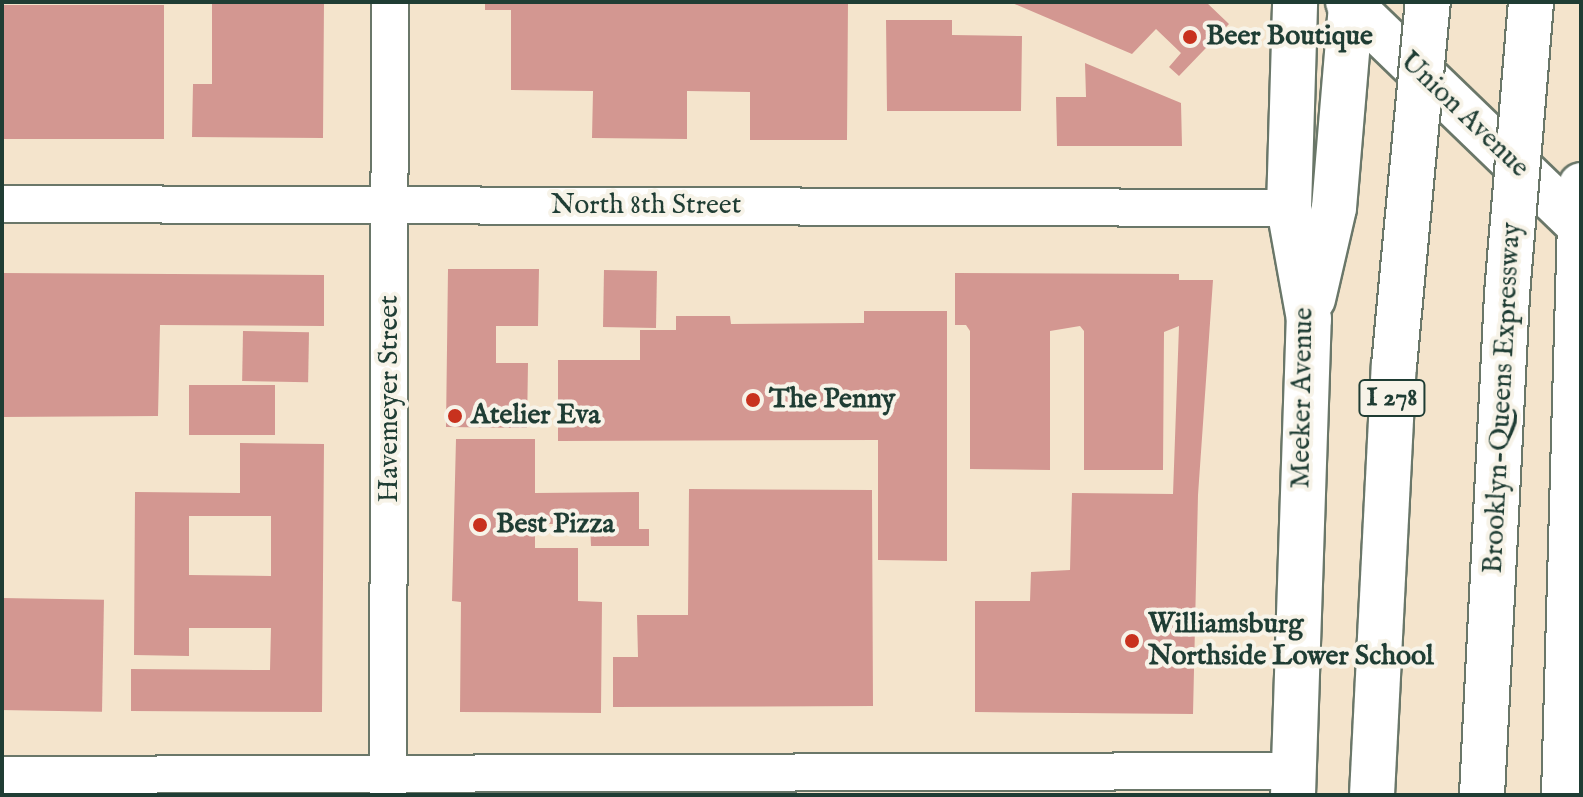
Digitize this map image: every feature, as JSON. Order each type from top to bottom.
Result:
[{"type":"main road","name":"Meeker Avenue","points":[[1293,783],[1309,319],[1289,208],[1295,2]]},
{"type":"main road","name":"I 278","points":[[1372,795],[1394,366],[1428,2]]},
{"type":"main road","name":"Brooklyn-Queens Expressway","points":[[1482,795],[1507,294],[1531,2]]},
{"type":"main road","name":"Union Avenue","points":[[1350,3],[1580,213]]},
{"type":"main road","points":[[1309,319],[1334,208],[1350,3]]},
{"type":"main road","points":[[1564,795],[1580,213]]},
{"type":"street","name":"Havemeyer Street","points":[[388,786],[390,2]]},
{"type":"street","name":"North 8th Street","points":[[2,204],[1289,208]]},
{"type":"street","points":[[2,775],[388,786],[1293,783]]},
{"type":"building","points":[[212,2],[324,2],[323,138],[192,137],[193,84],[212,84]]},
{"type":"building","points":[[485,2],[848,2],[847,140],[750,140],[750,92],[687,91],[687,139],[592,138],[593,91],[511,90],[511,10],[485,10]]},
{"type":"building","points":[[1010,2],[1206,2],[1229,24],[1179,76],[1169,67],[1181,53],[1156,29],[1132,54]]},
{"type":"building","points":[[2,5],[164,5],[164,139],[2,139]]},
{"type":"building","points":[[886,20],[952,20],[952,35],[1022,36],[1021,111],[887,111]]},
{"type":"building","points":[[1085,63],[1181,103],[1182,146],[1057,146],[1056,97],[1086,97]]},
{"type":"building","points":[[448,269],[539,269],[538,326],[496,326],[496,363],[528,363],[527,428],[446,427]]},
{"type":"building","points":[[604,270],[657,271],[656,328],[603,327]]},
{"type":"building","points":[[2,273],[324,275],[324,326],[160,325],[158,416],[2,417]]},
{"type":"building","points":[[955,273],[1179,274],[1179,280],[1213,280],[1198,495],[1193,714],[975,712],[975,601],[1030,601],[1031,572],[1070,570],[1072,493],[1173,494],[1179,326],[1164,332],[1163,470],[1084,470],[1084,331],[1080,326],[1050,331],[1050,470],[970,469],[970,331],[966,325],[955,325]]},
{"type":"building","name":"The Penny","points":[[864,311],[947,311],[947,561],[878,560],[878,440],[558,441],[558,360],[640,360],[640,330],[676,330],[676,316],[730,316],[731,324],[864,323]]},
{"type":"building","points":[[243,331],[309,332],[308,382],[242,381]]},
{"type":"building","points":[[189,385],[275,385],[275,435],[189,435]]},
{"type":"building","points":[[456,439],[535,439],[535,493],[639,492],[639,529],[649,529],[649,546],[591,546],[590,524],[535,524],[535,548],[578,548],[578,601],[602,602],[601,713],[460,712],[461,602],[452,601]]},
{"type":"building","points":[[240,443],[324,444],[322,712],[131,711],[131,669],[270,670],[271,628],[189,628],[189,656],[134,655],[135,492],[240,493]],"holes":[[[189,516],[271,516],[271,576],[189,575]]]},
{"type":"building","points":[[689,489],[872,490],[873,706],[613,707],[613,657],[638,657],[637,615],[688,615]]},
{"type":"building","points":[[2,598],[104,600],[102,712],[2,710]]},
{"type":"place","name":"Beer Boutique","points":[[1190,37]]},
{"type":"place","name":"The Penny","points":[[753,400]]},
{"type":"place","name":"Atelier Eva","points":[[455,416]]},
{"type":"place","name":"Best Pizza","points":[[480,525]]},
{"type":"place","name":"Williamsburg Northside Lower School","points":[[1132,641]]}]
